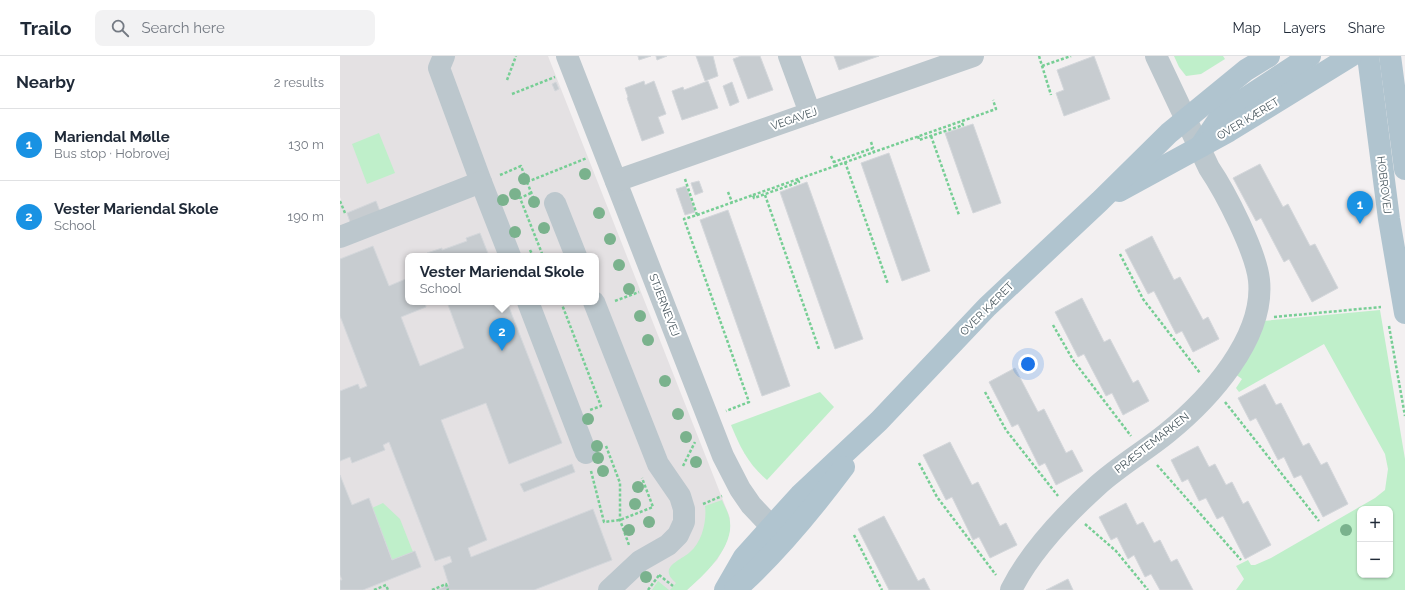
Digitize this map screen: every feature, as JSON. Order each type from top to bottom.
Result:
[{"type":"main road","name":"OVER KÆRET","points":[[725,590],[744,557],[820,500],[879,421],[987,307],[1100,201],[1153,147],[1246,70],[1269,56]]},
{"type":"main road","points":[[1199,148],[1223,113],[1310,56]]},
{"type":"main road","points":[[1390,56],[1405,169]]},
{"type":"main road","name":"OVER KÆRET","points":[[1100,201],[1364,58]]},
{"type":"main road","name":"HOBROVEJ","points":[[1364,58],[1388,219],[1397,319]]},
{"type":"main road","name":"OVER KÆRET","points":[[735,590],[759,568],[778,533]]},
{"type":"street","points":[[444,56],[439,68],[509,253]]},
{"type":"street","points":[[789,56],[810,113]]},
{"type":"street","name":"VEGAVEJ","points":[[616,181],[973,56]]},
{"type":"street","name":"PRÆSTEMARKEN","points":[[1012,589],[1055,528],[1071,510],[1099,484],[1167,433],[1190,413],[1213,388],[1239,353],[1256,318],[1259,282],[1256,262],[1233,211],[1199,148],[1158,57]]},
{"type":"street","name":"STJERNEVEJ","points":[[570,63],[723,456],[740,489],[754,509],[778,533]]},
{"type":"street","points":[[340,237],[481,182]]},
{"type":"street","points":[[555,203],[575,253]]},
{"type":"street","points":[[529,305],[586,453]]},
{"type":"street","points":[[595,305],[658,464],[680,496],[684,509],[684,522],[678,535],[668,545],[640,561],[609,590]]},
{"type":"path","points":[[507,80],[516,56]]},
{"type":"path","points":[[1038,56],[1051,95]]},
{"type":"path","points":[[1042,66],[1071,56]]},
{"type":"path","points":[[512,94],[570,63]]},
{"type":"path","points":[[680,471],[707,418],[749,402],[684,219],[996,109],[993,100]]},
{"type":"path","points":[[918,136],[919,140],[963,125],[961,121]]},
{"type":"path","points":[[931,136],[959,214]]},
{"type":"path","points":[[871,142],[874,152]]},
{"type":"path","points":[[834,162],[873,148]]},
{"type":"path","points":[[501,174],[521,166],[527,182],[591,156]]},
{"type":"path","points":[[832,156],[835,166]]},
{"type":"path","points":[[678,159],[697,215]]},
{"type":"path","points":[[845,162],[888,284]]},
{"type":"path","points":[[753,195],[754,198],[799,182],[798,179]]},
{"type":"path","points":[[728,192],[732,202]]},
{"type":"path","points":[[531,193],[520,198],[542,253]]},
{"type":"path","points":[[765,194],[820,349]]},
{"type":"path","points":[[599,304],[656,285]]},
{"type":"path","points":[[562,305],[601,406]]},
{"type":"path","points":[[1256,318],[1381,307]]},
{"type":"path","points":[[1397,319],[1405,416]]},
{"type":"path","points":[[586,453],[604,522],[620,520],[653,507]]},
{"type":"path","points":[[919,463],[937,497],[1001,581],[1012,589]]},
{"type":"path","points":[[854,535],[882,590]]},
{"type":"path","points":[[648,590],[659,575]]},
{"type":"path","points":[[432,590],[446,584],[448,590]]},
{"type":"path","points":[[374,590],[386,585],[388,590]]},
{"type":"shaded area","points":[[340,56],[548,56],[730,518],[730,530],[725,546],[717,560],[687,590],[340,590],[340,203],[342,202],[340,197]]},
{"type":"green space","points":[[1174,56],[1223,56],[1225,59],[1201,74],[1186,76],[1179,67]]},
{"type":"green space","points":[[379,133],[395,173],[367,184],[352,144]]},
{"type":"green space","points":[[1380,310],[1405,459],[1405,590],[1236,590],[1244,579],[1236,566],[1248,560],[1251,565],[1255,565],[1271,558],[1357,508],[1357,578],[1393,578],[1393,506],[1361,506],[1385,490],[1388,469],[1385,454],[1324,344],[1239,392],[1236,388],[1242,379],[1235,374],[1263,321]]},
{"type":"green space","points":[[820,392],[834,407],[767,480],[760,474],[745,455],[731,425]]},
{"type":"green space","points":[[722,500],[728,515],[730,527],[724,548],[718,558],[687,590],[670,590],[676,583],[669,573],[669,569],[672,565],[690,552],[698,543],[703,531],[705,506]]},
{"type":"green space","points":[[383,503],[400,519],[413,552],[392,560],[372,508]]},
{"type":"green space","points":[[658,581],[669,590],[652,590]]},
{"type":"building","points":[[638,56],[651,56],[639,60]]},
{"type":"building","points":[[656,56],[667,56],[657,60]]},
{"type":"building","points":[[696,56],[713,56],[718,76],[705,81]]},
{"type":"building","points":[[741,56],[760,56],[773,90],[748,99],[733,59]]},
{"type":"building","points":[[834,56],[879,56],[839,70]]},
{"type":"building","points":[[1094,56],[1110,99],[1064,116],[1056,93],[1064,90],[1057,70]]},
{"type":"building","points":[[644,81],[645,85],[654,81],[666,114],[658,117],[664,133],[642,141],[625,88]]},
{"type":"building","points":[[708,81],[718,108],[682,120],[672,91],[683,87],[684,90]]},
{"type":"building","points":[[556,82],[559,89],[555,91],[552,84]]},
{"type":"building","points":[[732,82],[739,102],[730,106],[723,86]]},
{"type":"building","points":[[973,124],[1001,203],[973,213],[945,133]]},
{"type":"building","points":[[889,153],[930,271],[902,281],[861,163]]},
{"type":"building","points":[[1260,164],[1283,207],[1288,204],[1310,246],[1315,244],[1338,288],[1312,302],[1289,259],[1284,262],[1261,218],[1256,221],[1233,178]]},
{"type":"building","points":[[699,181],[703,192],[695,195],[691,183]]},
{"type":"building","points":[[807,182],[863,339],[835,349],[780,192]]},
{"type":"building","points":[[686,186],[695,212],[685,215],[676,189]]},
{"type":"building","points":[[376,201],[381,214],[351,225],[347,213]]},
{"type":"building","points":[[728,210],[790,386],[762,396],[700,220]]},
{"type":"building","points":[[480,233],[488,253],[427,253],[442,248],[442,250],[467,241],[466,238]]},
{"type":"building","points":[[1152,236],[1174,280],[1180,277],[1203,320],[1208,317],[1219,339],[1193,352],[1182,331],[1176,334],[1154,291],[1148,294],[1125,250]]},
{"type":"building","points":[[373,246],[389,286],[405,279],[405,305],[426,305],[426,307],[401,317],[420,366],[464,348],[448,305],[508,305],[562,443],[509,464],[486,403],[441,420],[487,540],[468,548],[471,557],[593,509],[612,560],[534,590],[437,590],[449,585],[443,566],[452,562],[450,556],[435,561],[389,442],[383,445],[385,450],[352,463],[350,457],[340,461],[340,391],[358,384],[360,389],[367,386],[340,316],[340,259]]},
{"type":"building","points":[[1082,298],[1104,342],[1110,339],[1133,383],[1138,380],[1149,401],[1123,415],[1112,393],[1106,396],[1084,354],[1078,357],[1055,312]]},
{"type":"building","points":[[1015,368],[1038,412],[1044,409],[1066,453],[1072,450],[1083,471],[1056,485],[1045,463],[1039,466],[1018,424],[1012,427],[989,382]]},
{"type":"building","points":[[1265,384],[1276,405],[1281,403],[1303,446],[1309,443],[1321,465],[1327,462],[1348,504],[1323,517],[1301,475],[1294,478],[1284,457],[1278,460],[1256,418],[1250,421],[1238,398]]},
{"type":"building","points":[[950,442],[972,485],[978,482],[1000,526],[1006,523],[1017,545],[990,558],[979,537],[973,540],[952,497],[946,500],[923,455]]},
{"type":"building","points":[[1198,446],[1209,467],[1215,464],[1226,485],[1232,482],[1243,504],[1248,501],[1271,545],[1245,559],[1223,516],[1217,519],[1206,498],[1199,501],[1188,479],[1182,482],[1171,460]]},
{"type":"building","points":[[572,464],[575,472],[524,492],[520,484]]},
{"type":"building","points":[[340,475],[352,505],[369,498],[392,560],[415,551],[421,567],[363,590],[340,590],[340,580],[342,580],[340,575]]},
{"type":"building","points":[[1126,503],[1137,525],[1143,522],[1154,543],[1160,540],[1171,562],[1177,559],[1193,590],[1160,590],[1151,574],[1145,577],[1134,555],[1128,559],[1117,537],[1111,540],[1099,517]]},
{"type":"building","points":[[884,516],[918,581],[924,578],[930,590],[889,590],[858,529]]},
{"type":"building","points":[[1068,579],[1073,590],[1046,590]]},
{"type":"place","name":"Mariendal Mølle","points":[[1360,224]]},
{"type":"place","name":"Vester Mariendal Skole","points":[[502,351]]}]
